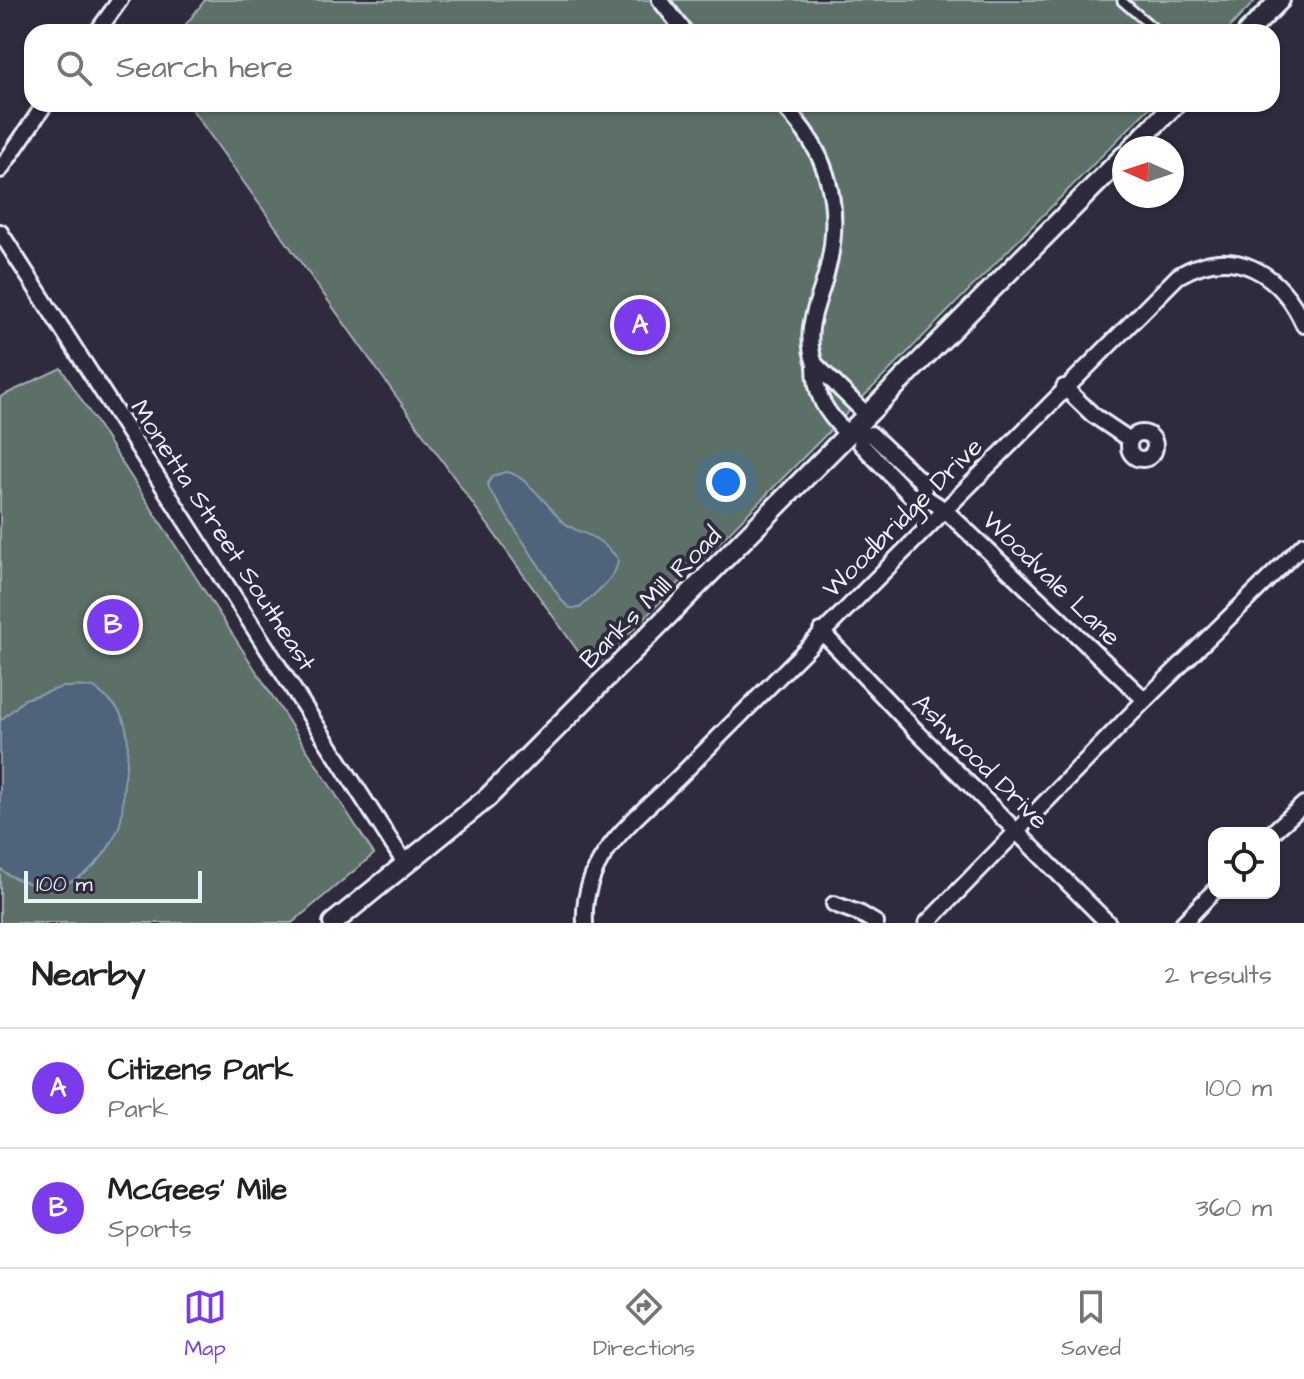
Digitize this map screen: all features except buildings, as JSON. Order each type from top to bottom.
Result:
[{"type":"street","points":[[103,24],[120,0]]},
{"type":"street","points":[[660,0],[679,24]]},
{"type":"street","points":[[1256,24],[1280,0]]},
{"type":"street","points":[[0,170],[40,112]]},
{"type":"street","points":[[789,112],[817,148],[833,204],[830,256],[809,331],[817,392],[829,414],[857,428]]},
{"type":"street","points":[[1144,136],[1167,112]]},
{"type":"street","name":"Banks Mill Road","points":[[333,923],[487,798],[1112,168]]},
{"type":"street","name":"Monetta Street Southeast","points":[[0,232],[406,865]]},
{"type":"street","name":"Woodbridge Drive","points":[[585,923],[589,883],[607,847],[1168,284],[1187,270],[1207,263],[1239,264],[1267,275],[1291,299],[1304,325]]},
{"type":"street","points":[[815,364],[857,428]]},
{"type":"street","points":[[1064,387],[1093,415],[1130,440]]},
{"type":"street","name":"Woodvale Lane","points":[[857,428],[861,444],[910,495],[922,495],[945,510],[1145,700]]},
{"type":"street","points":[[927,923],[1145,700],[1304,544]]},
{"type":"street","name":"Ashwood Drive","points":[[821,631],[1108,923]]},
{"type":"street","points":[[1279,827],[1304,804]]},
{"type":"street","points":[[1183,923],[1208,897]]},
{"type":"street","points":[[834,904],[876,923]]},
{"type":"lane","points":[[1122,1],[1149,24]]},
{"type":"green space","points":[[205,0],[1256,0],[1233,24],[186,24]]},
{"type":"green space","points":[[194,112],[1145,112],[1121,136],[1112,136],[1112,145],[592,671]]},
{"type":"green space","points":[[61,368],[374,854],[292,923],[0,923],[0,397]]},
{"type":"water","points":[[505,472],[520,478],[566,524],[594,538],[618,558],[610,579],[580,608],[570,608],[562,601],[489,489],[488,483],[493,476]]},
{"type":"water","points":[[63,687],[94,688],[117,708],[126,728],[127,762],[121,822],[105,853],[74,880],[47,886],[19,880],[0,868],[0,721],[25,699]]},
{"type":"place","name":"Citizens Park","points":[[640,325]]},
{"type":"place","name":"McGees' Mile","points":[[113,625]]}]
